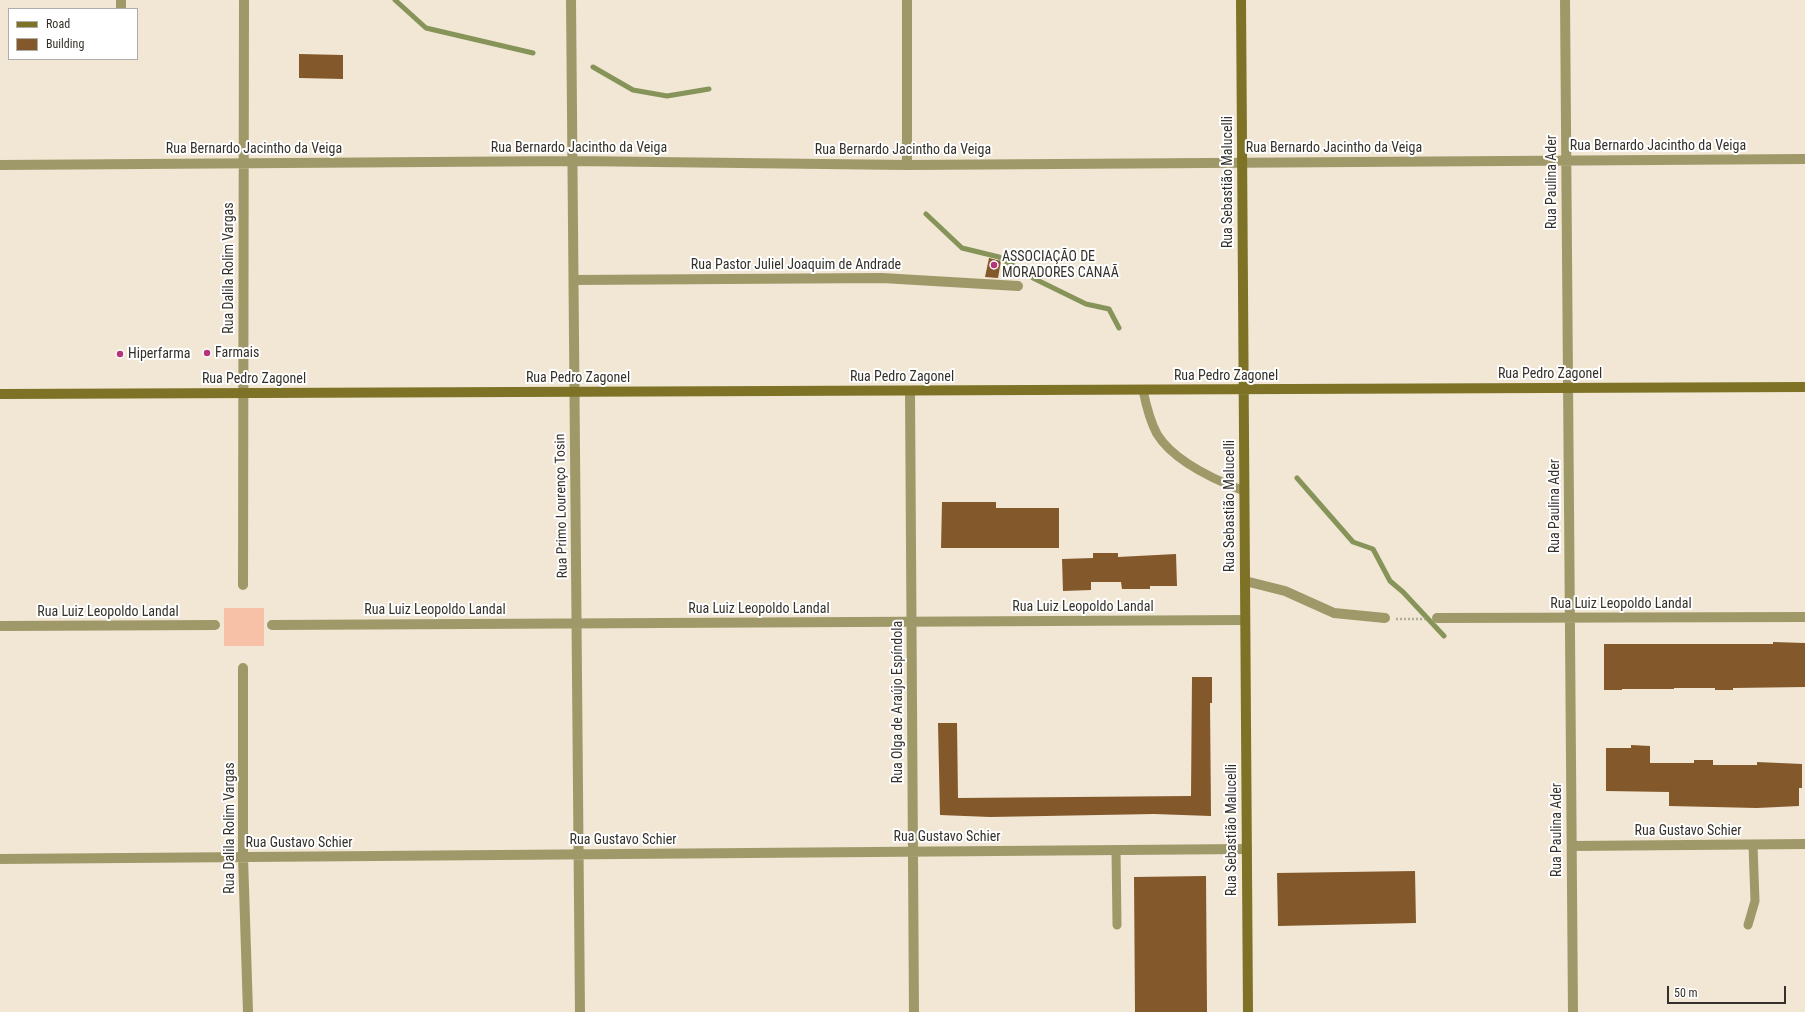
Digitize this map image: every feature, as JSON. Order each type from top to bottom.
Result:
[{"type":"street","name":"Rua Dalila Rolim Vargas","points":[[243,585],[244,0]]},
{"type":"street","name":"Rua Primo Lourenço Tosin","points":[[571,0],[580,1012]]},
{"type":"street","points":[[907,0],[907,165]]},
{"type":"street","name":"Rua Sebastião Malucelli","points":[[1241,0],[1248,1012]]},
{"type":"street","name":"Rua Paulina Ader","points":[[1564,0],[1573,1012]]},
{"type":"street","name":"Rua Bernardo Jacintho da Veiga","points":[[0,165],[573,161],[907,165],[1805,159]]},
{"type":"street","name":"Rua Pastor Juliel Joaquim de Andrade","points":[[574,280],[890,278],[1018,286]]},
{"type":"street","name":"Rua Pedro Zagonel","points":[[0,394],[1805,387]]},
{"type":"street","name":"Rua Olga de Araújo Espíndola","points":[[910,391],[914,1012]]},
{"type":"street","points":[[1245,581],[1285,592],[1334,613],[1385,618]]},
{"type":"street","name":"Rua Luiz Leopoldo Landal","points":[[1437,618],[1805,617]]},
{"type":"street","name":"Rua Luiz Leopoldo Landal","points":[[272,625],[1245,620]]},
{"type":"street","name":"Rua Luiz Leopoldo Landal","points":[[0,626],[215,625]]},
{"type":"street","name":"Rua Dalila Rolim Vargas","points":[[243,668],[243,857],[248,1012]]},
{"type":"street","name":"Rua Gustavo Schier","points":[[1572,846],[1805,844]]},
{"type":"street","name":"Rua Gustavo Schier","points":[[0,859],[1247,849]]},
{"type":"lane","points":[[1143,390],[1149,414],[1158,435],[1180,459],[1222,482],[1244,491]]},
{"type":"lane","points":[[1748,925],[1755,901],[1754,845]]},
{"type":"lane","points":[[1116,850],[1117,925]]},
{"type":"path","points":[[1385,618],[1424,620]]},
{"type":"shaded area","points":[[224,608],[264,608],[264,646],[224,646]]},
{"type":"building","points":[[299,54],[343,55],[343,79],[299,78]]},
{"type":"building","name":"ASSOCIAÇÃO DE MORADORES CANAÃ","points":[[989,258],[1001,261],[998,278],[985,277]]},
{"type":"building","points":[[942,502],[996,502],[996,508],[1059,508],[1059,548],[941,548]]},
{"type":"building","points":[[1093,553],[1118,553],[1118,557],[1176,554],[1177,586],[1150,586],[1150,589],[1122,589],[1121,582],[1091,582],[1091,590],[1063,591],[1062,559],[1093,558]]},
{"type":"building","points":[[1773,642],[1805,643],[1805,687],[1733,688],[1733,690],[1715,690],[1715,688],[1674,688],[1604,690],[1604,644],[1773,644]]},
{"type":"building","points":[[1192,677],[1212,677],[1212,703],[1210,703],[1211,816],[1154,814],[990,817],[940,815],[938,723],[957,723],[958,798],[1191,796]]},
{"type":"building","points":[[1631,745],[1650,746],[1650,763],[1694,763],[1694,760],[1713,760],[1713,765],[1757,765],[1757,762],[1802,764],[1802,788],[1799,788],[1799,806],[1757,808],[1669,806],[1669,792],[1606,791],[1606,748],[1631,748]]},
{"type":"building","points":[[1415,871],[1416,923],[1278,926],[1277,873]]},
{"type":"building","points":[[1206,876],[1207,1012],[1135,1012],[1134,877]]},
{"type":"waterway","points":[[395,0],[426,28],[533,53]]},
{"type":"waterway","points":[[593,67],[633,90],[667,96],[709,89]]},
{"type":"waterway","points":[[926,214],[962,248],[999,257],[1035,279],[1086,304],[1109,309],[1119,328]]},
{"type":"waterway","points":[[1297,478],[1353,542],[1373,549],[1390,581],[1403,592],[1444,636]]},
{"type":"place","name":"ASSOCIAÇÃO DE MORADORES CANAÃ","points":[[994,265]]},
{"type":"place","name":"Farmais","points":[[207,353]]},
{"type":"place","name":"Hiperfarma","points":[[120,354]]}]
